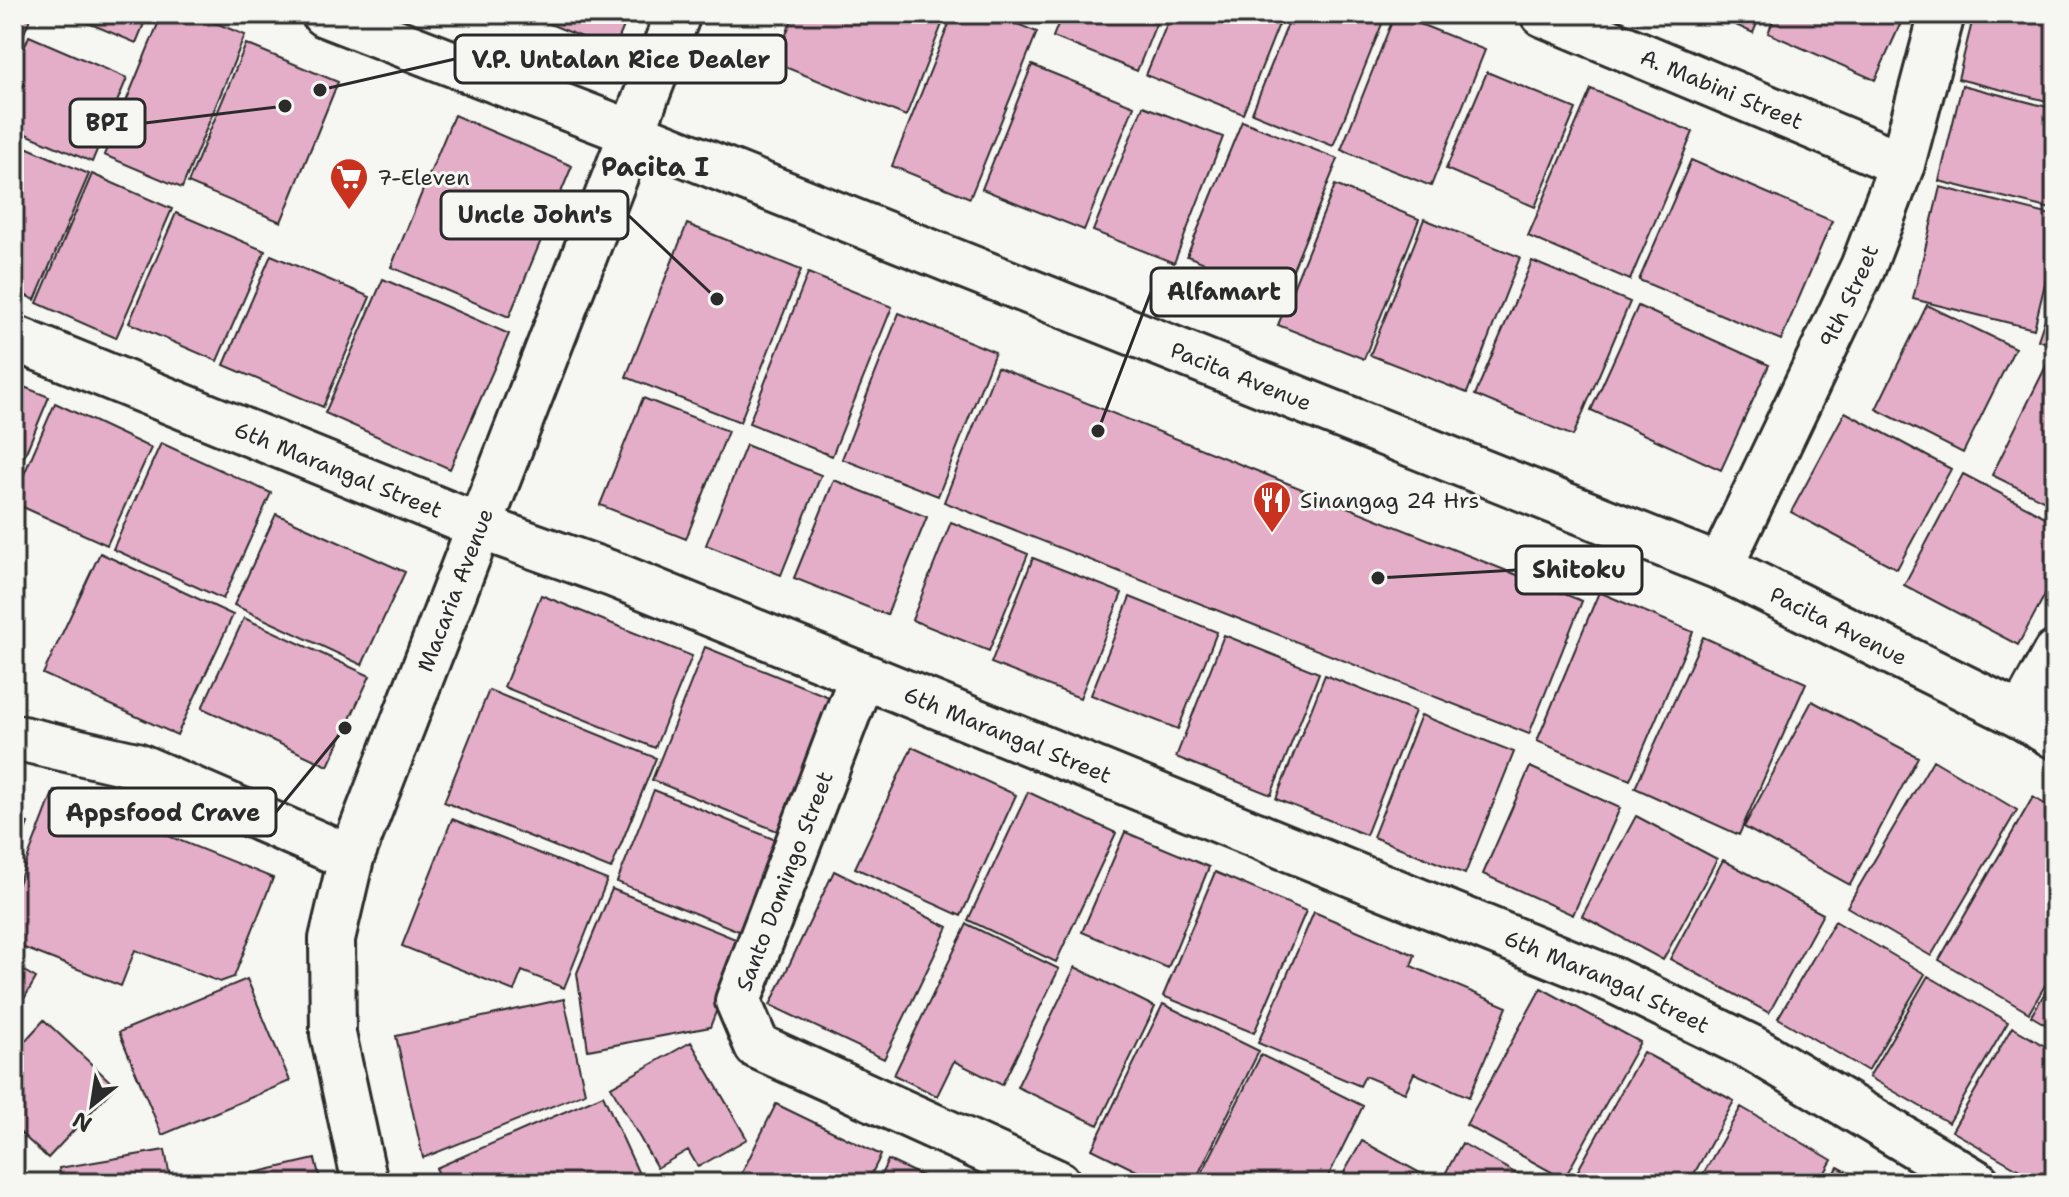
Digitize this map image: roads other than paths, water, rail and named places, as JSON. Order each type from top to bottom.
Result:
[{"type":"street","name":"Pacita Avenue","points":[[324,14],[632,133],[1720,567],[2038,726]]},
{"type":"street","name":"Macaria Avenue","points":[[365,1183],[333,1034],[332,939],[351,858],[678,14]]},
{"type":"street","name":"A. Mabini Street","points":[[1543,14],[1902,164]]},
{"type":"street","name":"9th Street","points":[[1720,567],[1863,267],[1902,164],[1942,14]]},
{"type":"street","name":"6th Marangal Street","points":[[14,338],[478,526],[615,575],[1613,980],[1752,1048],[1977,1183]]},
{"type":"street","points":[[2038,726],[2055,654]]},
{"type":"street","name":"Santo Domingo Street","points":[[862,676],[738,1001],[757,1046],[1058,1183]]},
{"type":"street","points":[[14,737],[136,765],[351,858]]},
{"type":"place","name":"V.P. Untalan Rice Dealer","points":[[320,90]]},
{"type":"place","name":"BPI","points":[[285,106]]},
{"type":"place","name":"7-Eleven","points":[[349,211]]},
{"type":"place","name":"Uncle John's","points":[[717,299]]},
{"type":"place","name":"Alfamart","points":[[1098,431]]},
{"type":"place","name":"Sinangag 24 Hrs","points":[[1272,534]]},
{"type":"place","name":"Shitoku","points":[[1378,578]]},
{"type":"place","name":"Appsfood Crave","points":[[345,728]]},
{"type":"district","name":"Pacita I","points":[[655,167]]}]
